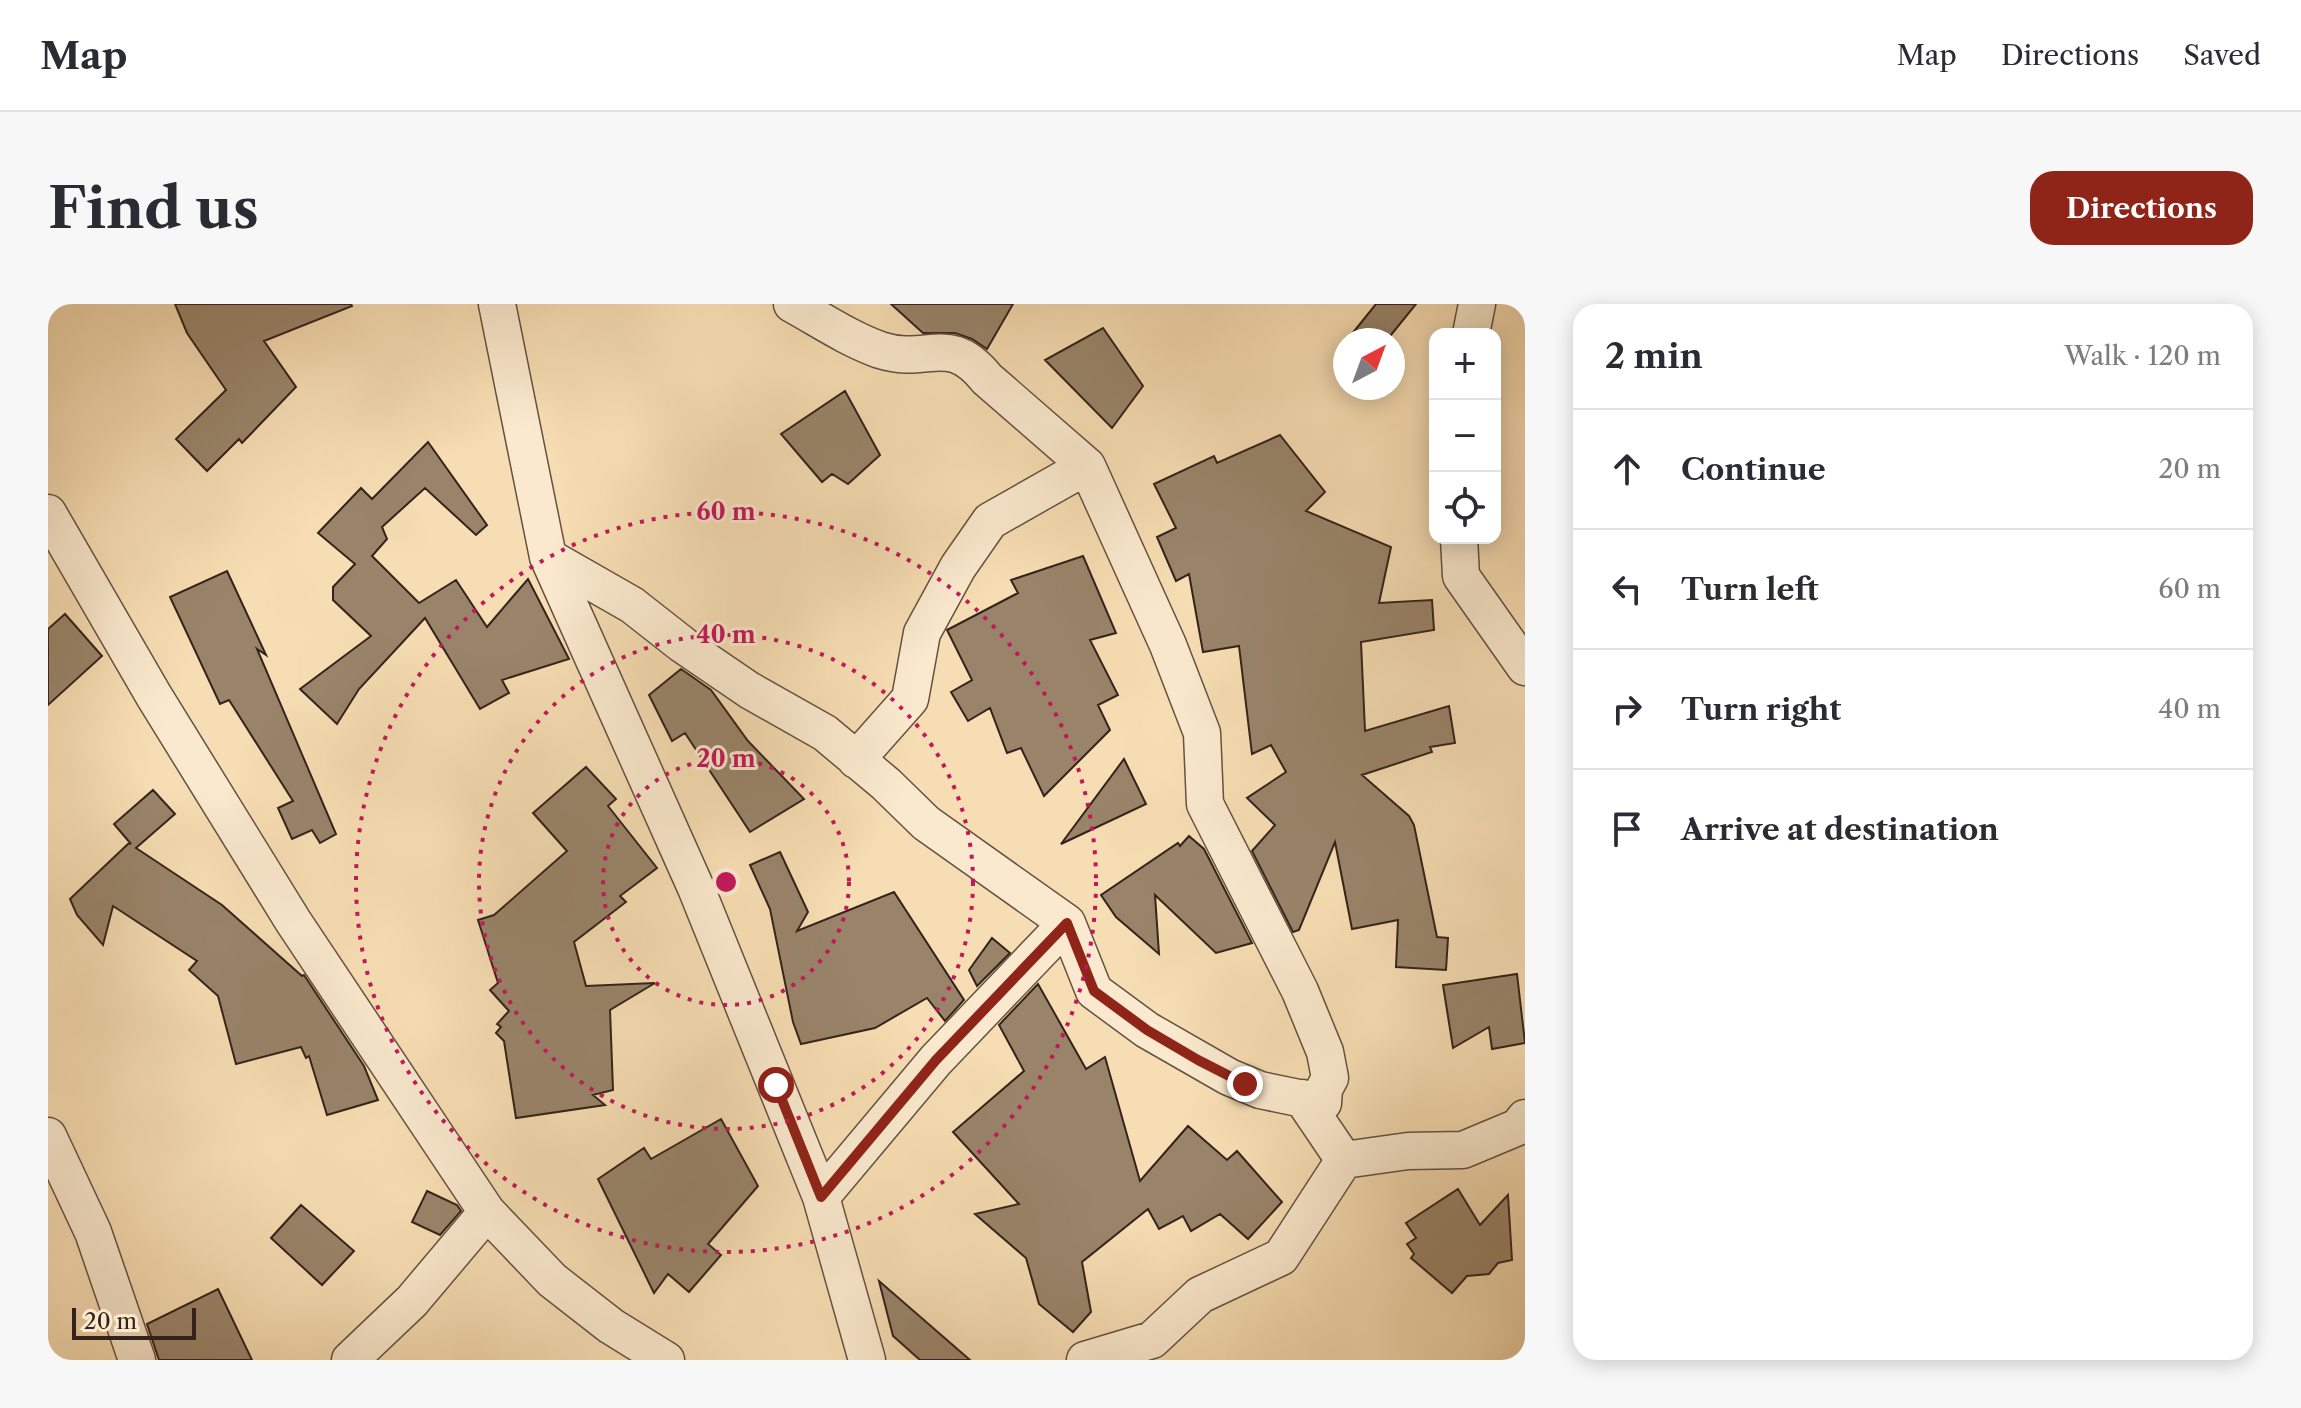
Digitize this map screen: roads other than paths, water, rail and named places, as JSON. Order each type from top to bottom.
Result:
[{"type":"street","points":[[497,304],[548,557],[696,888],[821,1197],[867,1360]]},
{"type":"street","points":[[548,557],[632,605],[749,690],[825,733],[886,784],[926,823],[1067,923],[1094,991],[1147,1030],[1229,1077],[1260,1090],[1323,1103],[1324,1089],[1330,1078],[1325,1052],[1300,991],[1205,804],[1202,733],[1168,645],[1087,466],[968,359],[956,352],[900,355],[882,350],[860,342],[792,304]]},
{"type":"street","points":[[1472,328],[1477,304]]},
{"type":"street","points":[[856,760],[910,699],[922,633],[958,567],[990,521],[1087,466]]},
{"type":"street","points":[[48,513],[154,696],[293,921],[487,1212],[552,1280],[611,1326],[666,1360]]},
{"type":"street","points":[[1459,544],[1461,576],[1525,667]]},
{"type":"street","points":[[821,1197],[936,1060],[1067,923]]},
{"type":"street","points":[[1302,1098],[1344,1160]]},
{"type":"street","points":[[1085,1360],[1152,1340],[1200,1295],[1281,1257],[1344,1160],[1408,1151],[1463,1150],[1523,1125]]},
{"type":"street","points":[[48,1136],[93,1232],[137,1360]]},
{"type":"street","points":[[350,1360],[412,1301],[487,1212]]}]
